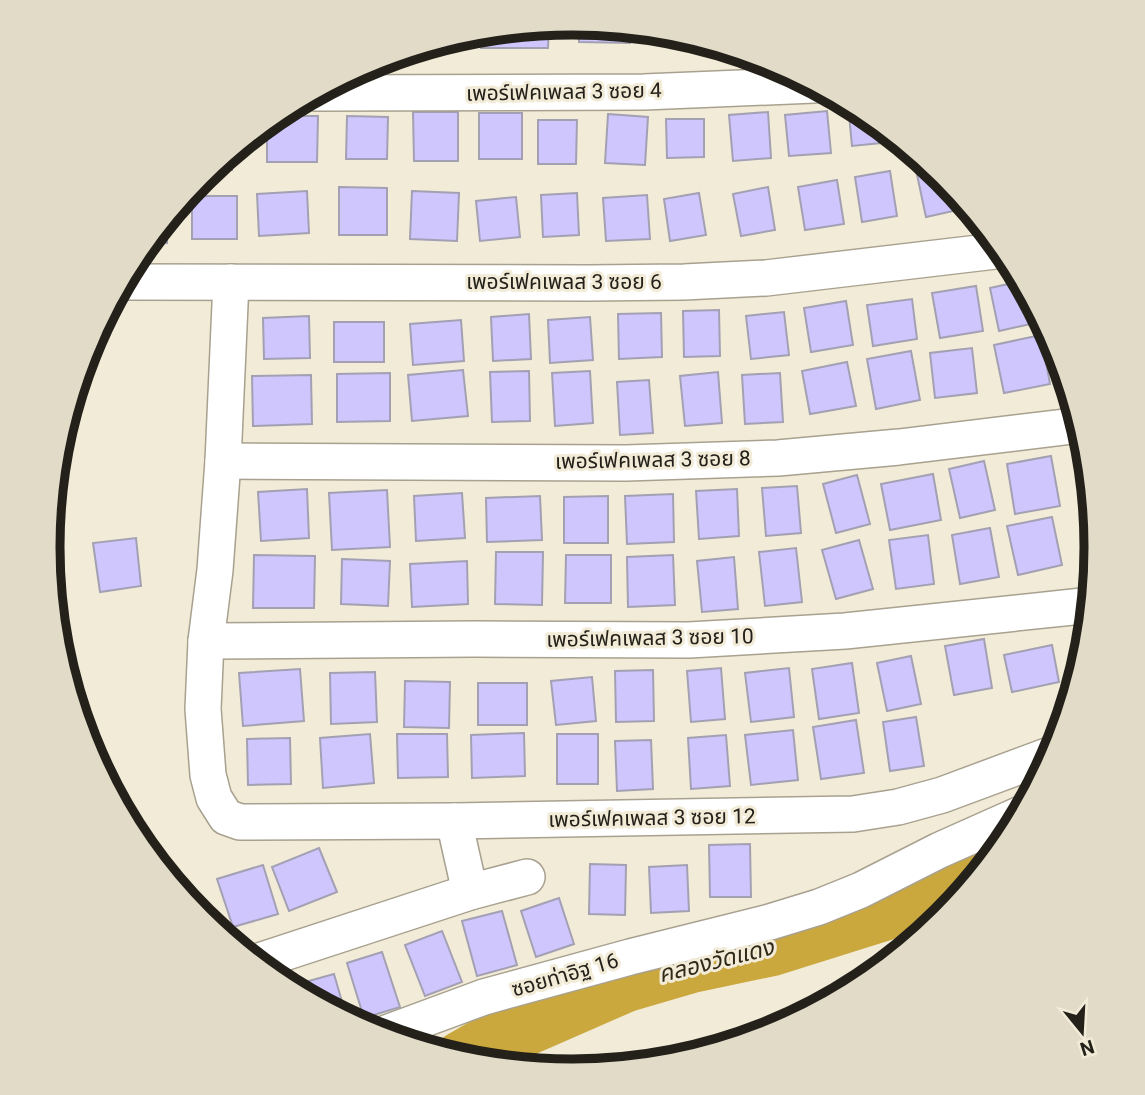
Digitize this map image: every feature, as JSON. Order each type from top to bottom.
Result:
[{"type":"street","name":"เพอร์เฟคเพลส 3 ซอย 4","points":[[337,93],[644,92],[794,86]]},
{"type":"street","name":"เพอร์เฟคเพลส 3 ซอย 6","points":[[134,282],[684,282],[766,278],[991,252]]},
{"type":"street","points":[[206,641],[215,570],[223,461],[231,282]]},
{"type":"street","name":"เพอร์เฟคเพลส 3 ซอย 8","points":[[223,461],[626,463],[778,458],[899,447],[1070,426]]},
{"type":"street","name":"เพอร์เฟคเพลส 3 ซอย 10","points":[[206,641],[689,640],[845,631],[1082,606]]},
{"type":"street","name":"เพอร์เฟคเพลส 3 ซอย 12","points":[[206,641],[204,709],[208,775],[214,798],[226,817],[240,822],[853,814],[898,807],[942,795],[1039,759]]},
{"type":"street","points":[[454,821],[470,892]]},
{"type":"street","name":"ซอยท่าอิฐ 16","points":[[398,1029],[484,998],[819,907],[861,890],[1006,821]]},
{"type":"street","points":[[267,958],[470,892],[527,877]]},
{"type":"building","points":[[579,35],[630,38],[630,43],[579,42]]},
{"type":"building","points":[[549,36],[548,48],[481,48],[481,44]]},
{"type":"building","points":[[827,111],[831,153],[789,156],[785,115]]},
{"type":"building","points":[[413,112],[458,112],[458,161],[414,161]]},
{"type":"building","points":[[768,112],[771,158],[733,161],[729,115]]},
{"type":"building","points":[[479,113],[522,113],[522,159],[479,159]]},
{"type":"building","points":[[608,114],[648,117],[645,165],[605,163]]},
{"type":"building","points":[[296,116],[318,116],[317,162],[267,162],[267,137]]},
{"type":"building","points":[[347,116],[388,117],[387,159],[346,159]]},
{"type":"building","points":[[849,116],[886,143],[852,146]]},
{"type":"building","points":[[666,119],[704,119],[704,157],[667,158]]},
{"type":"building","points":[[538,120],[577,120],[576,164],[538,164]]},
{"type":"building","points":[[916,170],[935,185],[958,210],[926,217]]},
{"type":"building","points":[[890,171],[897,216],[862,222],[855,177]]},
{"type":"building","points":[[837,180],[844,224],[805,230],[798,187]]},
{"type":"building","points":[[339,187],[387,188],[387,235],[339,235]]},
{"type":"building","points":[[768,187],[775,230],[741,236],[733,194]]},
{"type":"building","points":[[307,191],[309,233],[259,236],[257,194]]},
{"type":"building","points":[[412,191],[459,193],[457,241],[410,239]]},
{"type":"building","points":[[577,193],[579,235],[543,237],[541,195]]},
{"type":"building","points":[[699,193],[706,235],[670,241],[664,199]]},
{"type":"building","points":[[647,195],[650,239],[606,241],[603,198]]},
{"type":"building","points":[[200,196],[237,196],[237,239],[192,239],[192,205]]},
{"type":"building","points":[[516,197],[520,237],[480,241],[476,201]]},
{"type":"building","points":[[1011,283],[1033,323],[999,331],[990,288]]},
{"type":"building","points":[[976,286],[983,331],[940,338],[932,293]]},
{"type":"building","points":[[912,299],[917,339],[873,346],[867,305]]},
{"type":"building","points":[[846,301],[853,345],[811,352],[804,308]]},
{"type":"building","points":[[719,310],[720,356],[684,357],[683,311]]},
{"type":"building","points":[[784,312],[789,355],[751,359],[746,316]]},
{"type":"building","points":[[661,313],[662,357],[619,359],[618,314]]},
{"type":"building","points":[[529,314],[531,359],[493,361],[491,317]]},
{"type":"building","points":[[309,316],[310,358],[264,359],[263,318]]},
{"type":"building","points":[[590,317],[593,360],[550,363],[548,320]]},
{"type":"building","points":[[461,320],[464,361],[413,365],[410,324]]},
{"type":"building","points":[[334,322],[384,322],[384,362],[334,362]]},
{"type":"building","points":[[1039,335],[1050,384],[1004,393],[994,345]]},
{"type":"building","points":[[972,348],[977,393],[935,398],[930,353]]},
{"type":"building","points":[[911,351],[920,400],[876,409],[867,359]]},
{"type":"building","points":[[847,362],[856,406],[810,414],[802,371]]},
{"type":"building","points":[[463,370],[468,416],[412,421],[408,375]]},
{"type":"building","points":[[529,371],[530,421],[492,422],[490,372]]},
{"type":"building","points":[[590,371],[593,423],[555,426],[552,373]]},
{"type":"building","points":[[718,372],[722,423],[685,426],[680,376]]},
{"type":"building","points":[[390,373],[390,421],[337,422],[337,374]]},
{"type":"building","points":[[780,373],[783,422],[745,424],[742,375]]},
{"type":"building","points":[[311,375],[312,424],[253,426],[252,376]]},
{"type":"building","points":[[649,380],[653,433],[620,435],[617,382]]},
{"type":"building","points":[[1051,456],[1060,506],[1015,514],[1007,464]]},
{"type":"building","points":[[984,461],[995,510],[960,518],[949,469]]},
{"type":"building","points":[[933,474],[941,520],[890,530],[881,484]]},
{"type":"building","points":[[857,475],[870,524],[836,533],[823,484]]},
{"type":"building","points":[[797,486],[801,533],[766,536],[762,488]]},
{"type":"building","points":[[307,489],[309,538],[261,541],[258,492]]},
{"type":"building","points":[[737,489],[739,536],[699,539],[696,491]]},
{"type":"building","points":[[387,490],[390,547],[332,550],[329,493]]},
{"type":"building","points":[[462,493],[465,538],[416,541],[414,496]]},
{"type":"building","points":[[673,494],[674,542],[627,544],[625,496]]},
{"type":"building","points":[[540,496],[542,540],[487,542],[486,498]]},
{"type":"building","points":[[608,496],[608,543],[564,543],[564,497]]},
{"type":"building","points":[[1052,517],[1062,565],[1018,575],[1007,526]]},
{"type":"building","points":[[990,528],[999,577],[960,584],[952,535]]},
{"type":"building","points":[[928,535],[934,584],[896,589],[889,540]]},
{"type":"building","points":[[136,538],[141,586],[100,592],[93,543]]},
{"type":"building","points":[[859,540],[873,589],[836,599],[822,550]]},
{"type":"building","points":[[796,548],[802,602],[765,606],[759,552]]},
{"type":"building","points":[[496,552],[543,552],[542,605],[495,604]]},
{"type":"building","points":[[254,555],[315,556],[314,608],[253,608]]},
{"type":"building","points":[[566,555],[611,555],[611,603],[565,603]]},
{"type":"building","points":[[673,555],[675,605],[628,607],[627,557]]},
{"type":"building","points":[[734,557],[738,609],[702,612],[697,561]]},
{"type":"building","points":[[342,559],[390,561],[388,606],[341,604]]},
{"type":"building","points":[[467,561],[468,604],[412,607],[410,564]]},
{"type":"building","points":[[984,639],[992,688],[954,695],[945,646]]},
{"type":"building","points":[[1052,645],[1059,682],[1012,692],[1004,655]]},
{"type":"building","points":[[911,656],[921,704],[887,711],[877,663]]},
{"type":"building","points":[[852,663],[859,713],[819,719],[812,669]]},
{"type":"building","points":[[721,668],[725,719],[691,722],[687,671]]},
{"type":"building","points":[[789,668],[794,717],[751,722],[745,673]]},
{"type":"building","points":[[300,669],[304,721],[243,726],[239,673]]},
{"type":"building","points":[[653,670],[654,721],[616,722],[615,671]]},
{"type":"building","points":[[375,672],[377,722],[331,724],[330,673]]},
{"type":"building","points":[[592,677],[596,721],[556,725],[551,681]]},
{"type":"building","points":[[405,681],[450,682],[449,728],[404,727]]},
{"type":"building","points":[[478,683],[527,683],[527,725],[478,725]]},
{"type":"building","points":[[916,717],[924,766],[890,771],[883,722]]},
{"type":"building","points":[[856,720],[864,773],[821,779],[813,727]]},
{"type":"building","points":[[793,730],[798,780],[751,785],[745,735]]},
{"type":"building","points":[[524,733],[525,776],[472,778],[471,735]]},
{"type":"building","points":[[370,734],[374,783],[323,788],[320,738]]},
{"type":"building","points":[[397,734],[447,734],[448,777],[398,778]]},
{"type":"building","points":[[557,734],[598,734],[598,784],[557,784]]},
{"type":"building","points":[[726,735],[730,786],[691,789],[688,738]]},
{"type":"building","points":[[290,738],[291,784],[248,785],[247,739]]},
{"type":"building","points":[[651,740],[653,789],[617,791],[615,741]]},
{"type":"building","points":[[750,844],[751,897],[710,897],[709,845]]},
{"type":"building","points":[[319,848],[337,892],[289,911],[272,867]]},
{"type":"building","points":[[590,864],[626,865],[625,915],[589,914]]},
{"type":"building","points":[[263,865],[278,914],[233,927],[217,879]]},
{"type":"building","points":[[687,865],[689,911],[651,913],[649,867]]},
{"type":"building","points":[[559,898],[574,944],[536,957],[521,911]]},
{"type":"building","points":[[502,911],[517,965],[477,976],[462,921]]},
{"type":"building","points":[[442,931],[462,982],[425,996],[405,945]]},
{"type":"building","points":[[382,952],[400,1007],[367,1017],[363,1015],[347,963]]},
{"type":"building","points":[[334,974],[343,1005],[316,991],[302,983]]},
{"type":"waterway","name":"คลองวัดแดง","points":[[476,1051],[626,984],[691,965],[772,948],[893,910],[959,884]]}]
